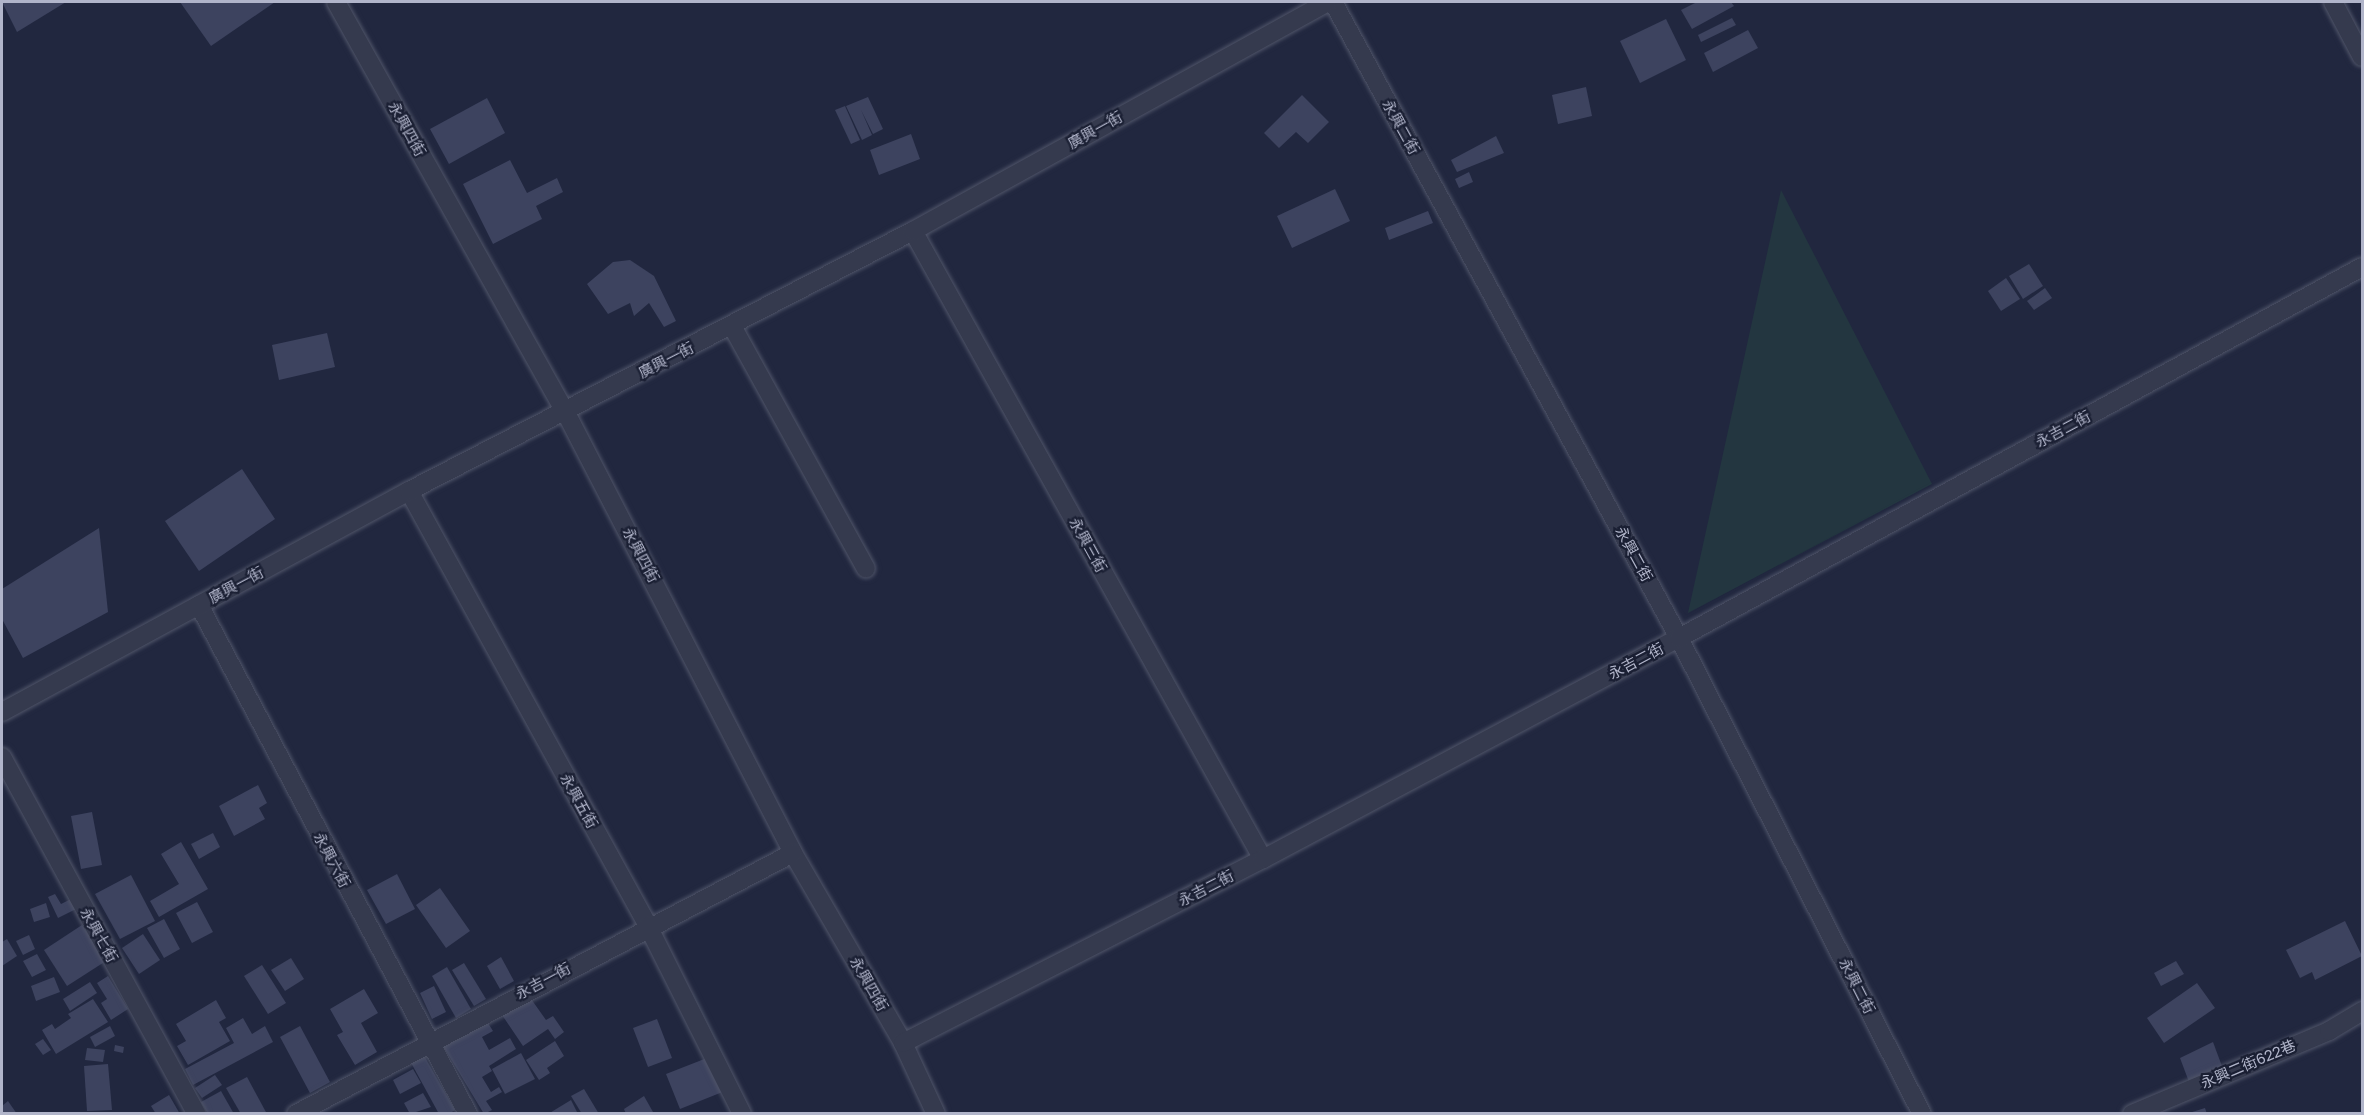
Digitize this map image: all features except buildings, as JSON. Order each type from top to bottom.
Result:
[{"type":"street","name":"永興四街","points":[[336,2],[565,411],[793,852],[903,1043],[936,1113]]},
{"type":"street","name":"廣興一街","points":[[2,712],[410,491],[913,231],[1327,2]]},
{"type":"street","name":"永興二街","points":[[1333,2],[1679,638],[1922,1113]]},
{"type":"street","points":[[2333,2],[2362,57]]},
{"type":"street","name":"永興三街","points":[[913,231],[1263,859]]},
{"type":"street","name":"永吉二街","points":[[903,1043],[1263,859],[1679,638],[2362,267]]},
{"type":"street","points":[[732,326],[867,569]]},
{"type":"street","name":"永興五街","points":[[410,491],[648,926],[742,1113]]},
{"type":"street","name":"永興六街","points":[[199,605],[468,1113]]},
{"type":"street","name":"永興七街","points":[[2,756],[197,1113]]},
{"type":"street","name":"永吉一街","points":[[296,1113],[428,1041],[793,852]]},
{"type":"street","name":"永興二街622巷","points":[[2132,1113],[2329,1030],[2362,1011]]},
{"type":"shaded area","points":[[1781,190],[1932,484],[1688,613]]}]
